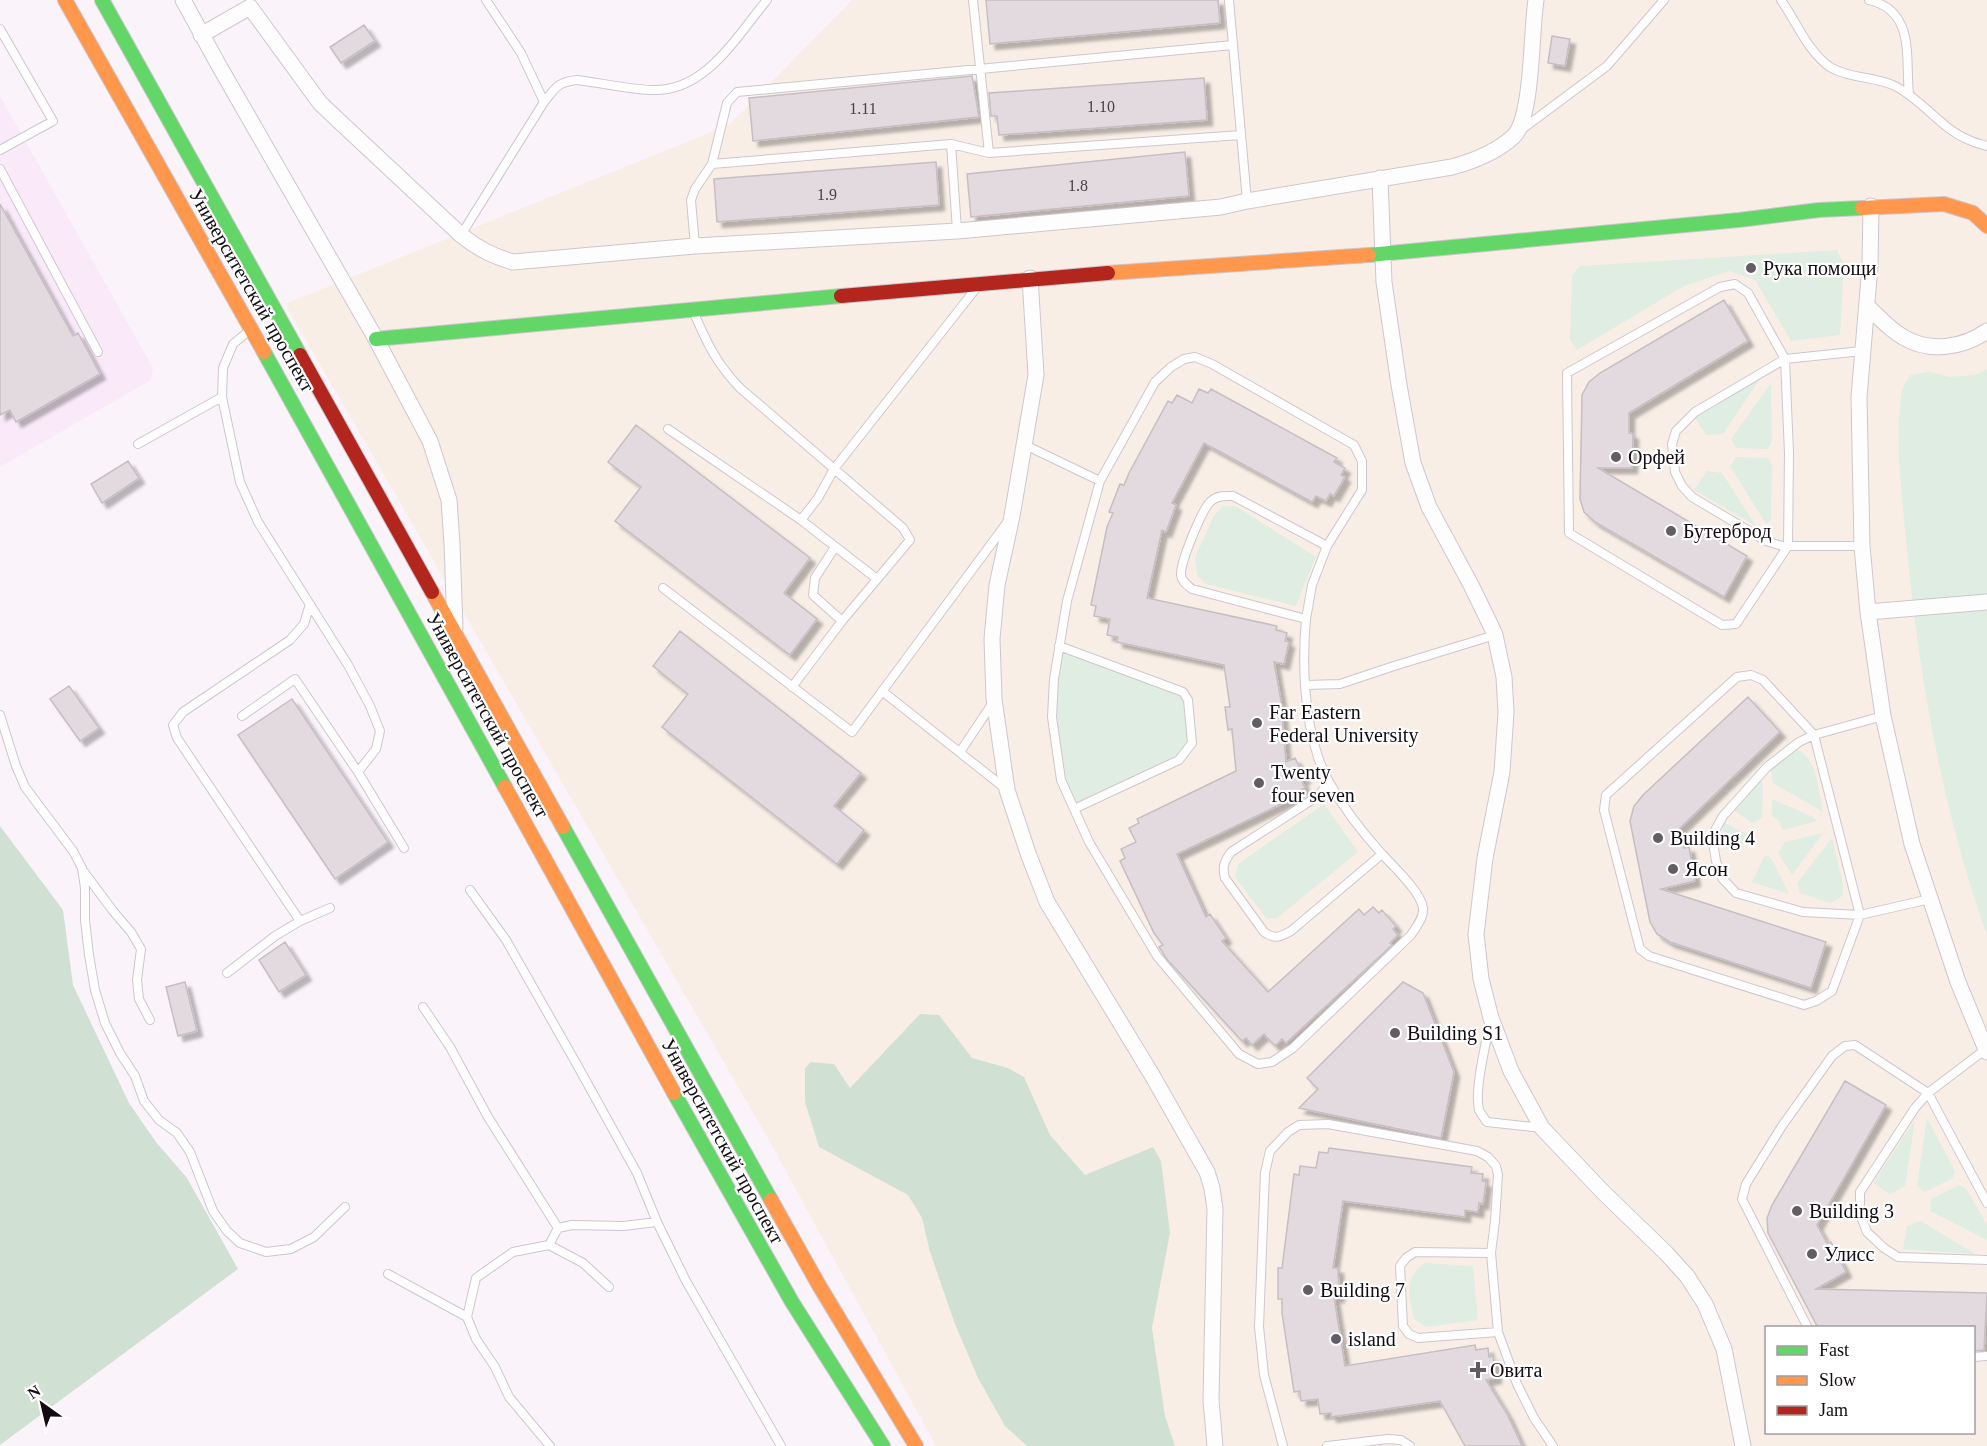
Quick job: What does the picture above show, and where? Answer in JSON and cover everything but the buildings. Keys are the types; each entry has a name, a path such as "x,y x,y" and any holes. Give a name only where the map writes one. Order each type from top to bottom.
{"main road":[{"name":"Университетский проспект","path":"65,0 251,329 442,641 820,1287 916,1446"},
{"name":"Университетский проспект","path":"102,0 774,1272 883,1446"},
{"path":"376,339 1030,278 1382,254 1870,206 1944,204 1973,213 1987,226"}],"street":[{"path":"183,0 376,339 430,441 449,500 453,544 442,641"},
{"path":"201,35 247,4 320,103 461,235 478,249 494,257 513,262 695,246 957,230 1221,207 1452,167 1473,161 1515,135 1527,105 1535,0"},
{"path":"1380,178 1384,282 1413,463 1429,507 1495,635 1504,677 1502,772 1485,858 1476,934 1481,979 1491,1018 1511,1071 1542,1128 1666,1253 1686,1276 1705,1304 1724,1349 1743,1446"},
{"path":"1870,206 1870,266 1858,397 1862,546 1868,612 1883,716 1903,810 1958,982 1986,1051"},
{"path":"1030,278 1036,375 1012,516 997,585 992,639 994,699 1007,790 1047,902 1208,1172 1215,1209 1211,1400 1215,1446"},
{"path":"1867,306 1888,327 1905,338 1934,347 1956,346 1976,339 1987,331"},
{"path":"1868,612 1987,602"}],"lane":[{"path":"486,0 521,53 544,102"},
{"path":"461,235 544,102 558,84 577,80 652,90 675,88 695,79 714,63 766,0"},
{"path":"973,0 989,153"},
{"path":"1229,0 1247,201"},
{"path":"1515,135 1607,66 1664,0"},
{"path":"1781,0 1811,47 1829,66 1850,76 1876,79 1894,86 1909,94 1944,124 1968,140 1987,146"},
{"path":"1869,0 1878,2 1896,16 1905,32 1909,94"},
{"path":"0,29 52,121 0,150"},
{"path":"695,246 691,200 695,189 712,164 727,103 737,92 1233,45"},
{"path":"712,164 951,144 989,153 1241,135"},
{"path":"951,144 957,230"},
{"path":"0,169 98,352"},
{"path":"801,520 818,498 834,469 980,283"},
{"path":"1735,284 1748,293 1785,358 1789,453 1788,546 1736,624 1722,625 1569,533 1567,373 1720,287 1735,284"},
{"path":"692,308 711,353 724,371 740,388 903,528 910,540 842,621 792,687"},
{"path":"251,329 233,344 223,368 222,397 240,482 258,522 348,665 380,731 376,749 358,772"},
{"path":"1862,351 1785,358 1695,412 1676,431 1671,444 1674,472 1692,497 1767,541 1788,546 1862,546"},
{"path":"1195,357 1212,363 1354,445 1362,461 1362,490 1327,546 1312,585 1306,619 1304,650 1311,728 1316,747 1329,782 1341,804 1358,828 1418,896 1424,909 1420,922 1411,935 1293,1048 1272,1062 1258,1064 1239,1054 1157,956 1089,842 1061,780 1052,717 1054,679 1067,601 1100,481 1155,382 1171,367 1184,359 1195,357"},
{"path":"138,444 222,397"},
{"path":"668,429 801,520 877,579"},
{"path":"1025,445 1100,481"},
{"path":"1306,619 1192,590 1181,576 1182,564 1204,512 1211,501 1222,495 1233,496 1327,546"},
{"path":"663,588 852,732 1012,516"},
{"path":"835,547 815,578 813,594 842,621"},
{"path":"300,921 177,738 174,725 183,712 290,640 304,624 310,604"},
{"path":"1306,686 1340,684 1495,635"},
{"path":"1059,646 1183,693 1188,700 1192,743 1179,760 1074,809"},
{"path":"1751,675 1763,680 1814,735 1860,915 1832,991 1804,1005 1649,956 1640,950 1604,810 1606,795 1737,677 1751,675"},
{"path":"242,716 295,679 358,772 404,848"},
{"path":"882,691 1007,790"},
{"path":"960,752 994,699"},
{"path":"0,715 25,787 141,948 137,980 139,999 150,1020"},
{"path":"1883,716 1814,735 1798,742 1767,766 1723,816 1712,836 1716,861 1722,878 1740,895 1803,912 1860,915 1930,899"},
{"path":"1329,782 1318,796 1241,844 1224,862 1225,879 1264,932 1271,937 1278,938 1291,931 1382,854"},
{"path":"82,868 89,955 105,1023 135,1076 144,1101 159,1120 177,1133 190,1152 213,1211 227,1231 240,1243 266,1252 291,1249 314,1237 345,1207"},
{"path":"470,890 506,940 576,1063 637,1173 657,1222 708,1322 781,1446"},
{"path":"227,973 275,936 300,921 330,908"},
{"path":"423,1007 450,1047 488,1117 558,1228"},
{"path":"1491,1018 1480,1074 1478,1105 1480,1113 1487,1122 1542,1128"},
{"path":"1807,1326 1742,1199 1746,1184 1782,1126 1832,1056 1845,1046 1855,1045 1928,1092 1987,1203"},
{"path":"1986,1051 1928,1092 1860,1192 1860,1215 1867,1232 1898,1257 1987,1260"},
{"path":"1283,1446 1264,1375 1259,1328 1264,1173 1270,1150 1279,1140 1299,1125 1328,1124 1477,1151 1488,1157 1496,1166 1498,1175 1491,1253 1498,1332 1517,1384 1533,1418 1552,1446"},
{"path":"558,1228 572,1225 623,1226 657,1222"},
{"path":"549,1245 558,1228"},
{"path":"466,1317 476,1278 513,1252 549,1245 583,1263 609,1287"},
{"path":"1491,1253 1415,1252 1407,1258 1400,1266 1403,1326 1409,1334 1418,1338 1498,1332"},
{"path":"388,1274 466,1317 476,1339 495,1367 509,1397 550,1446"},
{"path":"1327,1446 1388,1439 1401,1440 1410,1446"}],"shaded area":[{"name":"Far Eastern Federal University","path":"852,0 1987,0 1987,1446 936,1446 770,1142 285,304 729,125"},
{"path":"0,96 153,368 151,380 0,467"},
{"path":"1837,250 1844,265 1840,335 1791,341 1755,280 1729,271 1684,286 1577,350 1570,339 1572,275 1580,266"},
{"path":"1987,369 1987,935 1955,833 1932,729 1915,624 1901,486 1899,438 1902,391 1910,375 1930,372 1949,377 1975,375"},
{"path":"1760,379 1723,434 1706,435 1695,418"},
{"path":"1771,383 1772,442 1767,449 1736,448 1731,439"},
{"path":"1736,457 1768,458 1772,465 1771,521 1766,524 1730,466"},
{"path":"1707,471 1722,473 1756,526 1694,490"},
{"path":"1223,506 1237,507 1316,557 1296,606 1206,584 1197,575 1195,558 1213,517"},
{"path":"1059,646 1183,692 1192,743 1179,760 1074,809 1061,780 1052,717"},
{"path":"1796,749 1809,759 1813,767 1823,812 1773,783 1771,770"},
{"path":"1761,778 1763,785 1762,818 1752,823 1733,810"},
{"path":"1772,799 1813,817 1817,821 1783,830 1778,820 1772,816"},
{"path":"1324,804 1358,852 1277,918 1267,919 1235,877 1238,864"},
{"path":"1723,822 1747,834 1748,844 1725,849 1722,837"},
{"path":"1823,833 1792,875 1778,853 1785,842"},
{"path":"1832,838 1843,884 1843,894 1839,899 1830,903 1800,893 1797,883"},
{"path":"1767,855 1773,861 1789,894 1752,882"},
{"path":"1927,1118 1955,1171 1953,1178 1925,1192 1917,1186"},
{"path":"1915,1120 1905,1186 1890,1194 1873,1183"},
{"path":"1959,1185 1966,1188 1987,1225 1987,1240 1930,1211 1931,1199"},
{"path":"1921,1221 1975,1254 1903,1249 1907,1226"},
{"path":"1425,1263 1473,1266 1478,1320 1426,1327 1414,1319 1409,1288 1413,1274"}],"green space":[{"path":"0,826 63,910 73,985 129,1103 156,1142 187,1178 238,1269 0,1445"},
{"path":"920,1014 939,1015 972,1058 1008,1068 1024,1077 1050,1135 1085,1175 1153,1147 1161,1161 1170,1233 1152,1328 1165,1416 1175,1446 1027,1446 1005,1426 978,1378 955,1324 930,1252 922,1218 908,1195 819,1147 805,1102 805,1068 811,1062 834,1064 850,1088"}],"traffic: fast":[{"path":"102,0 300,355"},
{"path":"1369,255 1739,220 1819,210 1862,208"},
{"path":"376,339 841,296"},
{"path":"264,352 505,787"},
{"path":"563,827 771,1200"},
{"path":"674,1093 792,1302 883,1446"}],"traffic: slow":[{"path":"65,0 264,352"},
{"path":"1862,208 1944,204 1973,213 1987,226"},
{"path":"1108,273 1369,255"},
{"path":"432,592 563,827"},
{"path":"505,787 674,1093"},
{"path":"771,1200 820,1287 916,1446"}],"traffic: jam":[{"path":"841,296 1108,273"},
{"path":"300,355 432,592"}],"place":[{"name":"Рука помощи","path":"1751,268"},
{"name":"Орфей","path":"1616,457"},
{"name":"Бутерброд","path":"1671,531"},
{"name":"Far Eastern Federal University","path":"1257,723"},
{"name":"Twenty four seven","path":"1259,783"},
{"name":"Building 4","path":"1658,838"},
{"name":"Ясон","path":"1673,869"},
{"name":"Building S1","path":"1395,1033"},
{"name":"Building 3","path":"1797,1211"},
{"name":"Улисс","path":"1812,1254"},
{"name":"Building 7","path":"1308,1290"},
{"name":"island","path":"1336,1339"},
{"name":"Овита","path":"1478,1370"}]}
